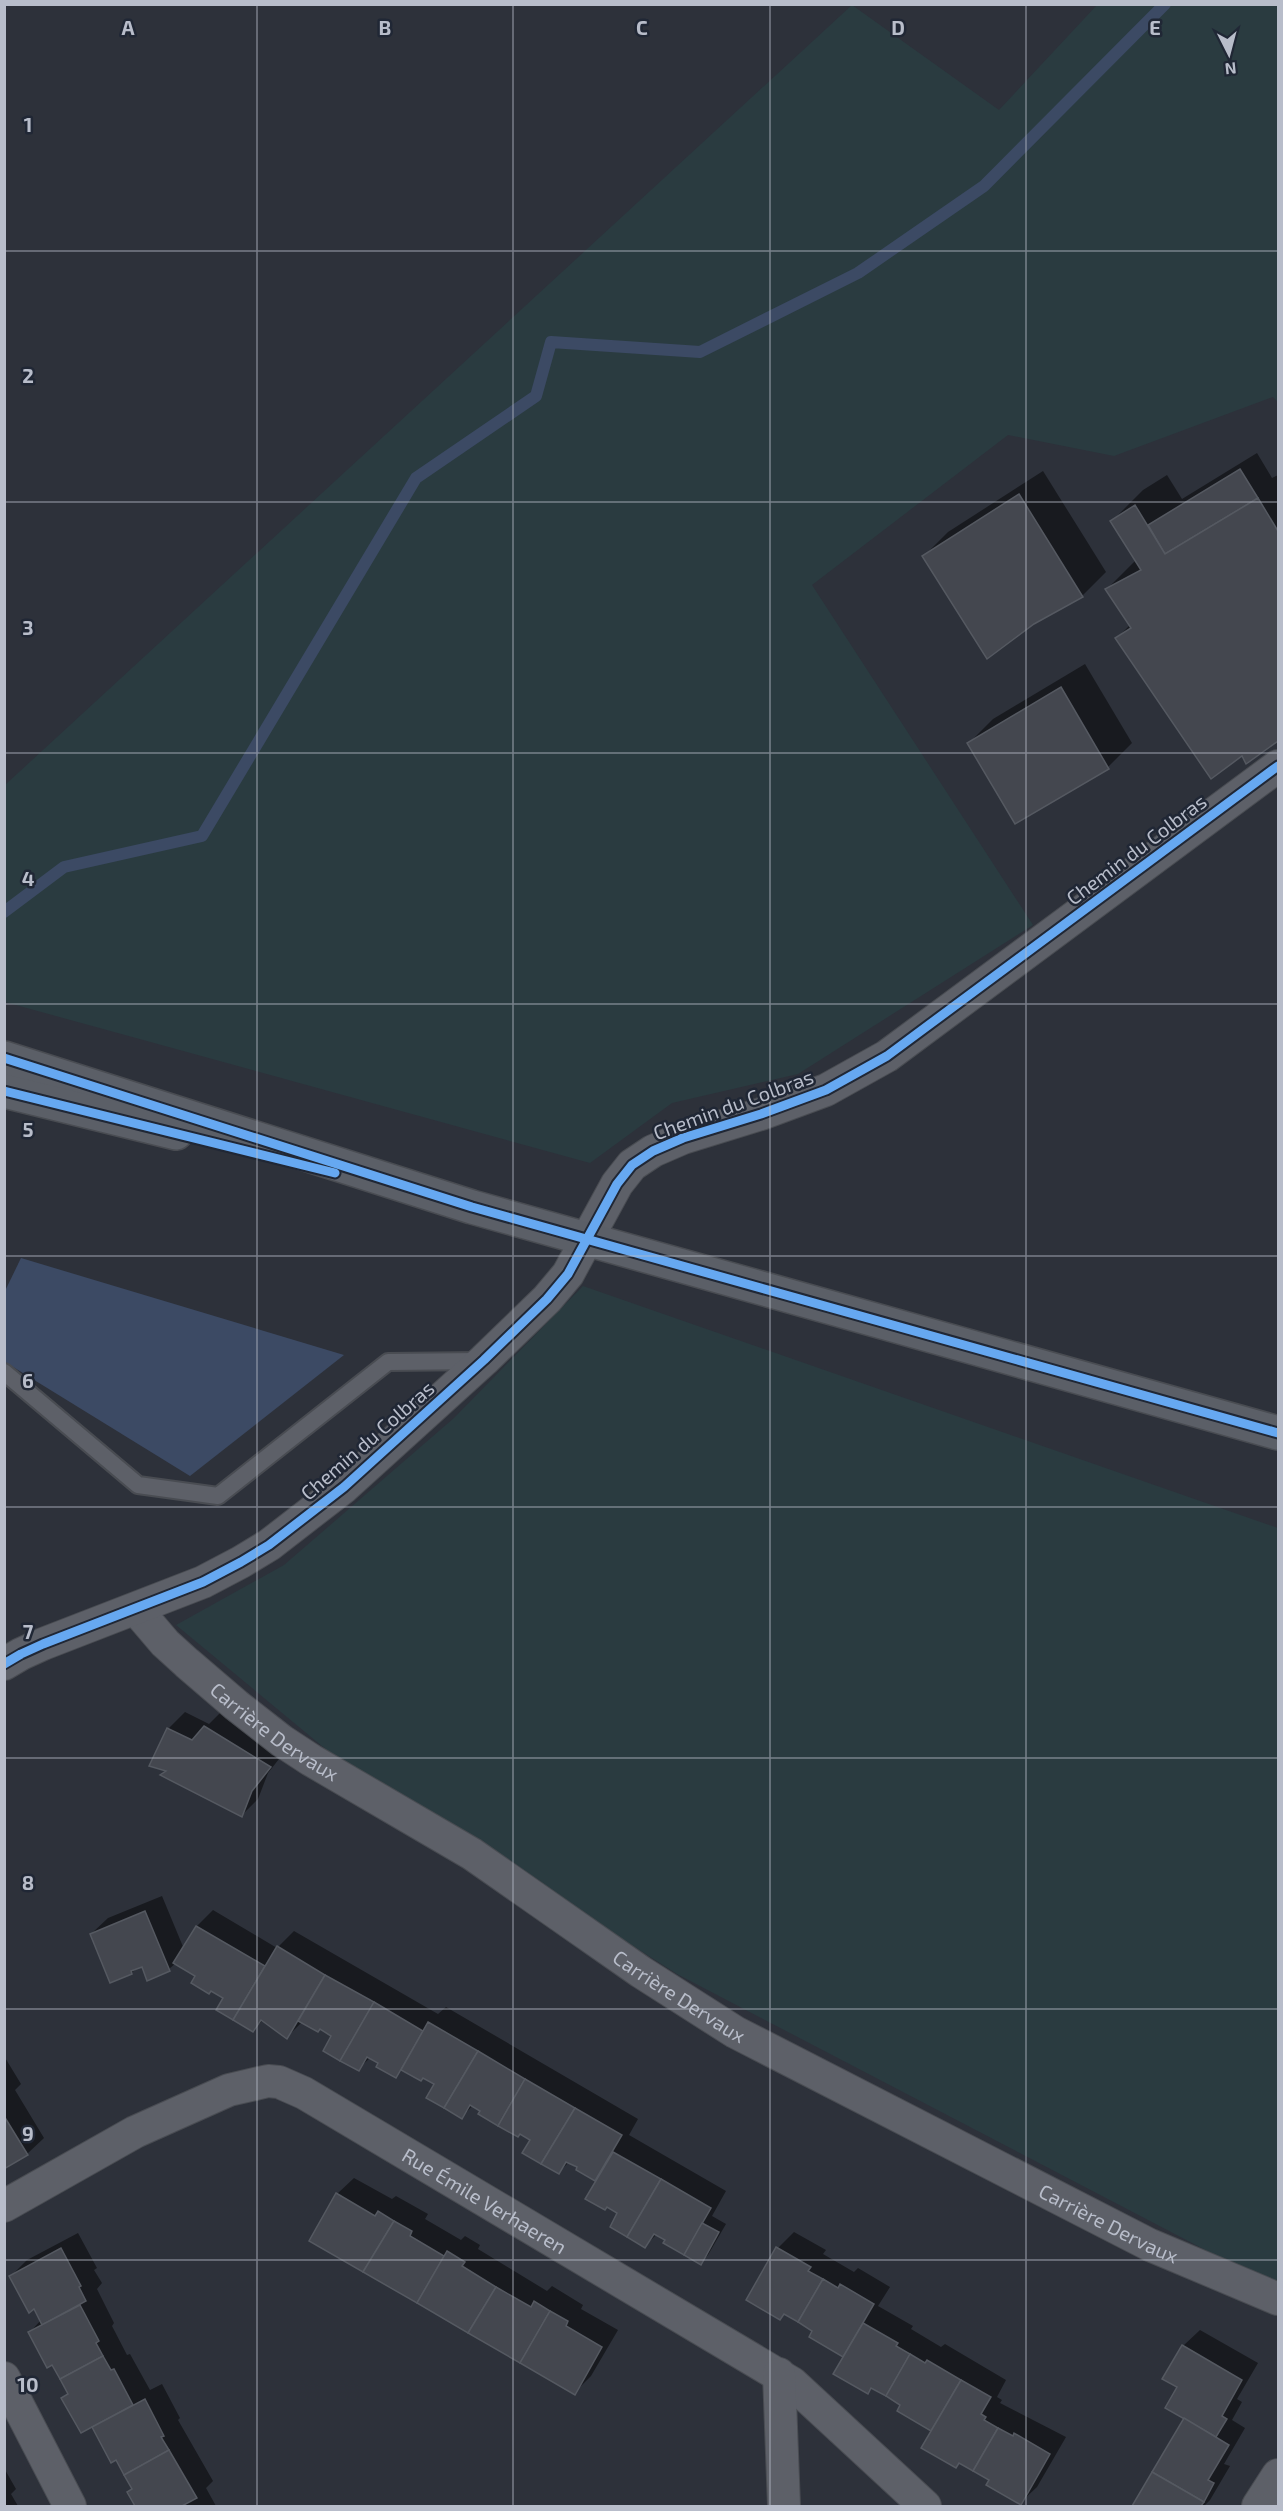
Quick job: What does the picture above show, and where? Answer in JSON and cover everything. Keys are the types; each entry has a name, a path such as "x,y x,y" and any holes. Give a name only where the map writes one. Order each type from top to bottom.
{"main road":[{"path":"4,1058 472,1207 1278,1433"},
{"path":"4,1091 472,1207"}],"street":[{"name":"Chemin du Colbras","path":"4,1664 21,1653 203,1582 269,1545 344,1487 484,1360 547,1299 568,1274 617,1184 639,1161 653,1151 683,1138 761,1114 826,1090 887,1056 1278,766"},
{"name":"Carrière Dervaux","path":"136,1609 165,1643 187,1663 236,1706 282,1741 472,1854 641,1972 735,2032 1150,2245 1278,2299"},
{"name":"Rue Émile Verhaeren","path":"4,2206 151,2124 242,2086 279,2082 314,2099 779,2374 819,2406 900,2485 925,2506"},
{"path":"779,2374 784,2506"},
{"path":"4,2378 70,2506"},
{"path":"1258,2506 1278,2475"}],"lane":[{"path":"4,1372 138,1485 218,1496 388,1362 484,1360"}],"shaded area":[{"path":"852,5 999,110 1097,5 1278,5 1278,402 1273,397 1114,456 1008,435 812,585 1033,925 798,1074 672,1103 590,1163 5,1002 5,785"},
{"path":"583,1286 1278,1528 1278,2283 1217,2256 677,1974 328,1751 176,1625 284,1565 454,1418"}],"water":[{"path":"21,1258 344,1355 190,1476 5,1362 5,1291"}],"building":[{"path":"1240,469 1258,498 1165,554 1148,525"},
{"path":"1019,494 1083,597 1034,624 987,659 922,556"},
{"path":"1258,498 1278,531 1278,741 1246,764 1242,756 1211,779 1115,638 1131,628 1105,589 1141,570 1110,521 1135,505 1165,554"},
{"path":"1061,687 1109,769 1015,824 967,743"},
{"path":"204,1726 271,1767 252,1791 242,1817 160,1775 166,1771 149,1766 167,1728 192,1740"},
{"path":"145,1911 170,1971 147,1981 142,1967 110,1983 90,1934"},
{"path":"196,1926 265,1966 233,2020 216,2010 223,1998 211,1991 209,1994 191,1983 195,1976 173,1963"},
{"path":"277,1946 325,1975 287,2039 261,2020 253,2032 233,2020"},
{"path":"325,1975 374,2002 340,2061 323,2051 331,2036 320,2029 318,2032 298,2021"},
{"path":"374,2002 423,2031 396,2078 376,2067 378,2063 367,2057 359,2071 340,2061"},
{"path":"428,2022 478,2051 444,2108 426,2098 434,2084 423,2078 421,2081 401,2070"},
{"path":"478,2051 525,2079 498,2126 478,2114 480,2111 470,2105 462,2119 444,2108"},
{"path":"525,2079 575,2108 541,2164 522,2153 530,2140 520,2134 518,2137 498,2126"},
{"path":"575,2108 622,2135 595,2181 576,2170 577,2167 566,2162 559,2174 541,2164"},
{"path":"4,2116 28,2155 4,2169"},
{"path":"613,2152 661,2179 627,2237 610,2227 617,2213 607,2207 605,2210 585,2199"},
{"path":"661,2179 711,2208 684,2255 663,2243 665,2240 654,2234 645,2248 627,2237"},
{"path":"336,2193 375,2216 378,2211 394,2221 363,2272 309,2241"},
{"path":"394,2221 412,2231 410,2236 444,2256 417,2303 363,2272"},
{"path":"702,2223 719,2232 701,2265 684,2255"},
{"path":"776,2247 811,2267 808,2271 823,2279 798,2322 784,2314 780,2320 746,2300"},
{"path":"61,2248 81,2286 79,2287 86,2301 42,2325 34,2309 29,2313 9,2276"},
{"path":"447,2251 465,2262 462,2266 496,2287 468,2333 417,2303"},
{"path":"823,2279 838,2288 840,2284 874,2304 843,2357 809,2337 812,2331 798,2322"},
{"path":"496,2287 531,2307 534,2301 550,2311 520,2363 468,2333"},
{"path":"80,2305 99,2341 96,2343 103,2356 60,2379 52,2365 47,2368 28,2332"},
{"path":"550,2311 568,2321 566,2326 602,2347 575,2395 520,2363"},
{"path":"863,2323 898,2343 896,2346 910,2354 886,2396 871,2388 868,2394 833,2374"},
{"path":"1182,2345 1242,2380 1222,2416 1227,2419 1216,2437 1165,2408 1177,2387 1162,2379"},
{"path":"910,2354 925,2363 927,2360 961,2380 931,2431 897,2411 900,2405 886,2396"},
{"path":"103,2356 111,2370 114,2369 133,2405 81,2433 61,2398 68,2394 60,2379"},
{"path":"961,2380 991,2397 981,2414 986,2417 984,2420 998,2428 973,2471 959,2463 956,2468 921,2448"},
{"path":"145,2399 169,2450 124,2475 116,2460 111,2463 92,2427"},
{"path":"1184,2418 1229,2445 1208,2480 1214,2483 1204,2502 1152,2472"},
{"path":"998,2428 1013,2436 1014,2433 1050,2454 1021,2505 986,2485 989,2480 973,2471"},
{"path":"169,2450 197,2498 182,2506 135,2506 127,2492 132,2489 124,2475"},
{"path":"1152,2472 1204,2502 1201,2506 1132,2506"}],"waterway":[{"path":"4,912 64,867 202,836 416,478 536,396 551,342 700,352 858,273 984,186 1165,4"}],"cycle path":[{"path":"4,1664 43,1644 203,1582 269,1545 344,1487 484,1360 547,1299 568,1274 617,1184 632,1165 653,1151 683,1138 761,1114 826,1090 887,1056 1278,766"},
{"path":"4,1058 472,1207 1278,1433"},
{"path":"4,1091 335,1173"}]}
